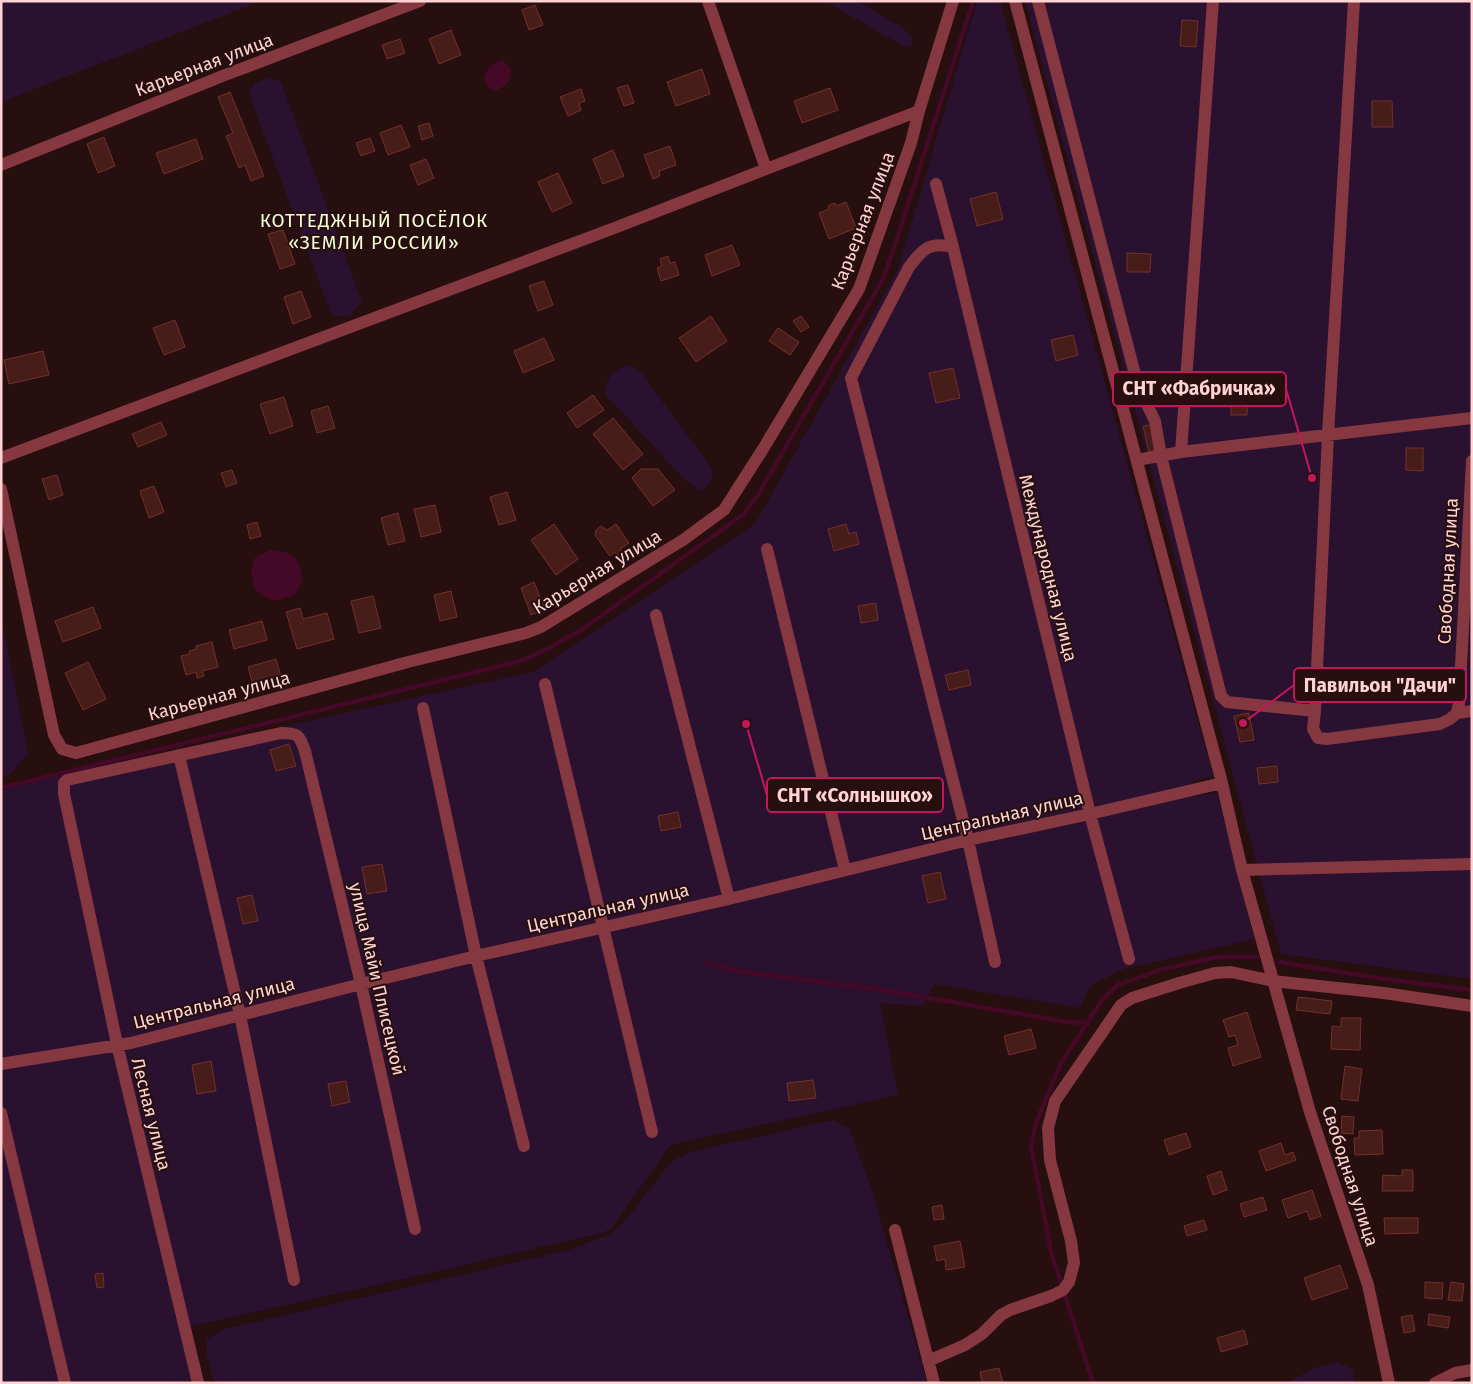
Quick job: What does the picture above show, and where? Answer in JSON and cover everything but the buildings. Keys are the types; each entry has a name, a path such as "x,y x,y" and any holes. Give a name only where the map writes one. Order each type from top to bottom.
{"street":[{"name":"Карьерная улица","path":"1,165 225,75 420,1"},
{"path":"708,1 766,169"},
{"path":"919,111 953,1"},
{"name":"Свободная улица","path":"1015,1 1222,783 1242,870 1310,1112 1368,1285 1389,1383"},
{"path":"1038,1 1138,386 1155,421 1161,456 1221,696 1226,702 1315,711"},
{"path":"1182,452 1213,1"},
{"path":"1354,1 1328,435 1315,711 1312,729 1318,738 1327,739 1440,724 1450,720 1457,713 1472,710"},
{"name":"Карьерная улица","path":"1,458 617,228 919,111"},
{"name":"Карьерная улица","path":"1,489 54,735 62,749 76,753 408,662 526,633 541,627 683,540 724,510 768,441 859,289 910,143 919,111"},
{"name":"Международная улица","path":"936,184 953,247 1090,814 1129,959"},
{"path":"953,247 943,244 930,246 920,252 909,267 851,378 968,840 995,962"},
{"path":"1137,460 1182,452 1472,418"},
{"name":"Свободная улица","path":"1457,713 1472,461"},
{"path":"767,549 845,870"},
{"path":"656,615 728,899"},
{"path":"546,684 652,1132"},
{"path":"423,708 476,956 524,1146"},
{"name":"улица Майи Плисецкой","path":"179,755 281,733 294,733 299,737 305,751 361,984 415,1229"},
{"path":"179,755 240,1015 294,1280"},
{"name":"Лесная улица","path":"179,755 68,780 64,783 64,794 117,1044 198,1383"},
{"name":"Центральная улица","path":"1,1064 131,1043 476,956 728,899 968,840 1222,783"},
{"path":"1242,870 1472,864"},
{"path":"928,1361 966,1345 982,1334 1001,1315 1051,1296 1063,1290 1069,1282 1074,1262 1071,1241 1050,1160 1048,1128 1055,1101 1121,1005 1132,998 1215,973 1231,972 1273,980 1384,992 1472,1006"},
{"path":"1,1113 64,1383"},
{"path":"895,1230 934,1383"},
{"path":"1435,1383 1472,1364"},
{"path":"1455,1373 1472,1370"}],"shaded area":[{"path":"1,1 261,1 1,102"},
{"path":"825,1 857,1 903,28 913,38 911,46 903,46"},
{"path":"977,1 1000,1 1213,776 1192,781 1196,796 1217,792 1254,939 1123,969 1090,986 1080,1008 934,984 923,1006 880,1003 898,1095 674,1144 668,1148 613,1226 605,1232 191,1326 205,1383 1,1383 1,791 41,779 533,672 755,524 898,269"},
{"path":"1025,1 1472,1 1472,979 1281,954"},
{"path":"503,60 511,69 510,78 505,86 494,91 488,87 484,78 491,66"},
{"path":"268,77 281,82 362,302 349,316 332,316 249,94 254,84"},
{"path":"631,365 641,372 713,470 710,484 701,491 687,482 605,394 607,383 612,374 620,368"},
{"path":"271,550 285,552 294,557 303,580 295,595 275,601 264,597 254,588 251,571 255,557"},
{"path":"1,617 28,753 10,774 1,779"},
{"path":"833,1120 849,1128 872,1190 927,1383 214,1383 207,1356 207,1339 225,1329 565,1251 609,1235 625,1221 671,1162 690,1152"},
{"path":"1338,1362 1352,1369 1353,1383 1286,1383 1317,1367"}],"waterway":[{"path":"1,788 521,661 551,647 584,628 744,514 758,495 883,279 973,1"},
{"path":"1093,1383 1051,1252 1031,1146 1036,1123 1060,1065 1102,1000 1118,985 1163,969 1218,957 1257,957"},
{"path":"1279,962 1385,979 1472,990"},
{"path":"707,963 742,972 883,990 1067,1022 1087,1023"}],"place":[{"name":"СНТ «Фабричка»","path":"1312,478"},
{"name":"Павильон \"Дачи\"","path":"1243,723"},
{"name":"СНТ «Солнышко»","path":"746,724"}],"district":[{"name":"КОТТЕДЖНЫЙ ПОСЁЛОК «ЗЕМЛИ РОССИИ»","path":"374,231"}]}
